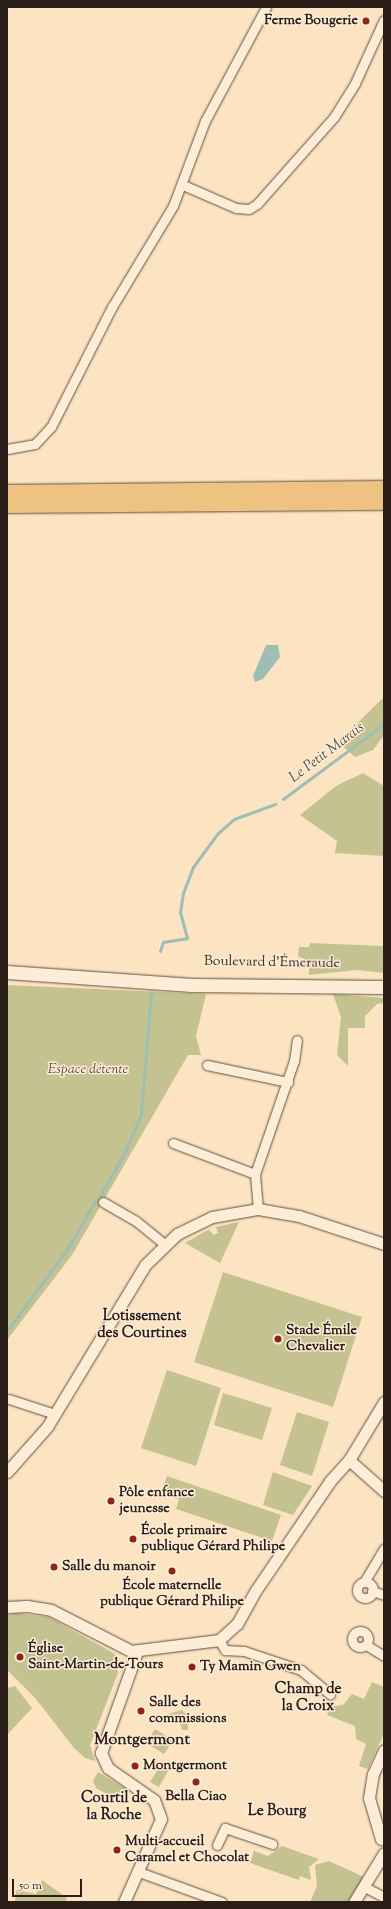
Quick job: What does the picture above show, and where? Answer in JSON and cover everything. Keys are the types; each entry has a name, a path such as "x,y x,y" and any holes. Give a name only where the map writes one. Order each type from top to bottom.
{"highway":[{"path":"7,492 384,488"},
{"path":"7,505 384,502"}],"main road":[{"path":"7,972 160,980 192,985 285,988 384,987"},
{"name":"Boulevard d'Émeraude","path":"160,980 190,976 384,980"}],"street":[{"path":"7,449 35,444 47,434 112,307 163,225 183,185 205,121 266,7"},
{"path":"183,185 236,208 249,209 257,204 334,117 355,83 384,20"},
{"path":"258,1209 255,1174 288,1082 297,1040"},
{"path":"207,1065 288,1082"},
{"path":"173,1143 255,1174"},
{"path":"103,1202 136,1221 164,1244"},
{"path":"7,1472 55,1414 139,1275 164,1244 212,1217 258,1209 299,1216 384,1244"},
{"path":"10,1399 55,1414"},
{"path":"7,1607 27,1606 51,1610 120,1647 137,1652 219,1640 232,1632 256,1590 330,1481 349,1460 384,1402"},
{"path":"349,1460 384,1491"},
{"path":"372,1591 367,1597 360,1595 358,1586 364,1582 384,1549"},
{"path":"364,1582 370,1584 372,1591"},
{"path":"372,1591 384,1596"},
{"path":"219,1640 225,1650 244,1651 297,1668 330,1694"},
{"path":"366,1645 384,1656"},
{"path":"124,1902 158,1831 161,1814 148,1794 108,1768 101,1753 137,1652"},
{"path":"383,1839 375,1818 369,1786 384,1750"},
{"path":"375,1818 384,1826"},
{"path":"217,1845 225,1828 272,1844"},
{"path":"354,1902 384,1853"},
{"path":"139,1872 222,1902"},
{"path":"363,1886 384,1897"}],"green space":[{"path":"384,697 384,735 373,750 355,757 338,742"},
{"path":"363,773 384,786 384,856 335,853 337,841 300,815 336,786"},
{"path":"310,943 384,946 384,973 357,970 309,975 309,962 298,956 299,947 309,947"},
{"name":"Espace détente","path":"7,985 206,994 196,1036 201,1055 188,1055 72,1255 7,1340"},
{"path":"333,994 384,998 384,1003 377,1004 365,1016 365,1028 348,1028 348,1066 337,1055 341,1017"},
{"path":"239,1222 220,1263 185,1243 209,1230 214,1235 218,1233 216,1227"},
{"name":"Stade Émile Chevalier","path":"223,1272 362,1317 333,1407 194,1362"},
{"path":"167,1370 221,1388 196,1466 141,1448"},
{"path":"223,1393 272,1408 262,1440 214,1425"},
{"path":"297,1412 329,1422 312,1476 280,1465"},
{"path":"273,1472 312,1486 293,1515 263,1505"},
{"path":"167,1476 281,1515 272,1541 176,1509 179,1499 161,1493"},
{"path":"16,1613 49,1617 115,1654 118,1673 90,1745 95,1761 85,1758 74,1748 36,1699 7,1670 7,1615"},
{"path":"372,1682 384,1687 384,1733 368,1769 359,1766 366,1744 356,1739 355,1726 327,1715 330,1707 343,1705 352,1694 364,1699"},
{"path":"15,1686 32,1708 7,1735 7,1688"},
{"path":"182,1710 188,1716 188,1730 182,1730 180,1722 168,1714"},
{"path":"155,1729 173,1740 164,1754 146,1743"},
{"path":"163,1761 171,1766 159,1787 150,1782"},
{"path":"98,1772 126,1789 121,1797 117,1794 114,1798 96,1788 93,1781"},
{"path":"282,1846 319,1859 309,1867 311,1880 300,1876 299,1880 250,1863 254,1851 268,1856"},
{"path":"329,1861 364,1877 349,1902 310,1902 317,1886 315,1865"},
{"path":"42,1880 67,1898 65,1902 15,1902 16,1890 36,1894"}],"water":[{"path":"266,645 278,645 280,657 263,679 255,682 253,676"}],"waterway":[{"name":"Le Petit Marais","path":"283,799 384,724"},
{"name":"Le Petit Marais","path":"160,951 163,942 187,938 180,912 183,893 193,867 218,833 234,819 275,804"},
{"name":"Le Petit Marais","path":"100,1196 125,1152 141,1114 151,992"},
{"name":"Le Petit Marais","path":"9,1328 68,1248 95,1201"}],"place":[{"name":"Ferme Bougerie","path":"366,21"},
{"name":"Stade Émile Chevalier","path":"278,1339"},
{"name":"Pôle enfance jeunesse","path":"111,1501"},
{"name":"École primaire publique Gérard Philipe","path":"133,1539"},
{"name":"Salle du manoir","path":"54,1567"},
{"name":"École maternelle publique Gérard Philipe","path":"172,1571"},
{"name":"Église Saint-Martin-de-Tours","path":"20,1657"},
{"name":"Ty Mamin Gwen","path":"192,1667"},
{"name":"Salle des commissions","path":"141,1711"},
{"name":"Montgermont","path":"135,1766"},
{"name":"Bella Ciao","path":"196,1782"},
{"name":"Multi-accueil Caramel et Chocolat","path":"117,1850"}],"district":[{"name":"Lotissement des Courtines","path":"142,1324"},
{"name":"Champ de la Croix","path":"308,1698"},
{"name":"Montgermont","path":"142,1741"},
{"name":"Courtil de la Roche","path":"114,1806"},
{"name":"Le Bourg","path":"277,1812"}]}
